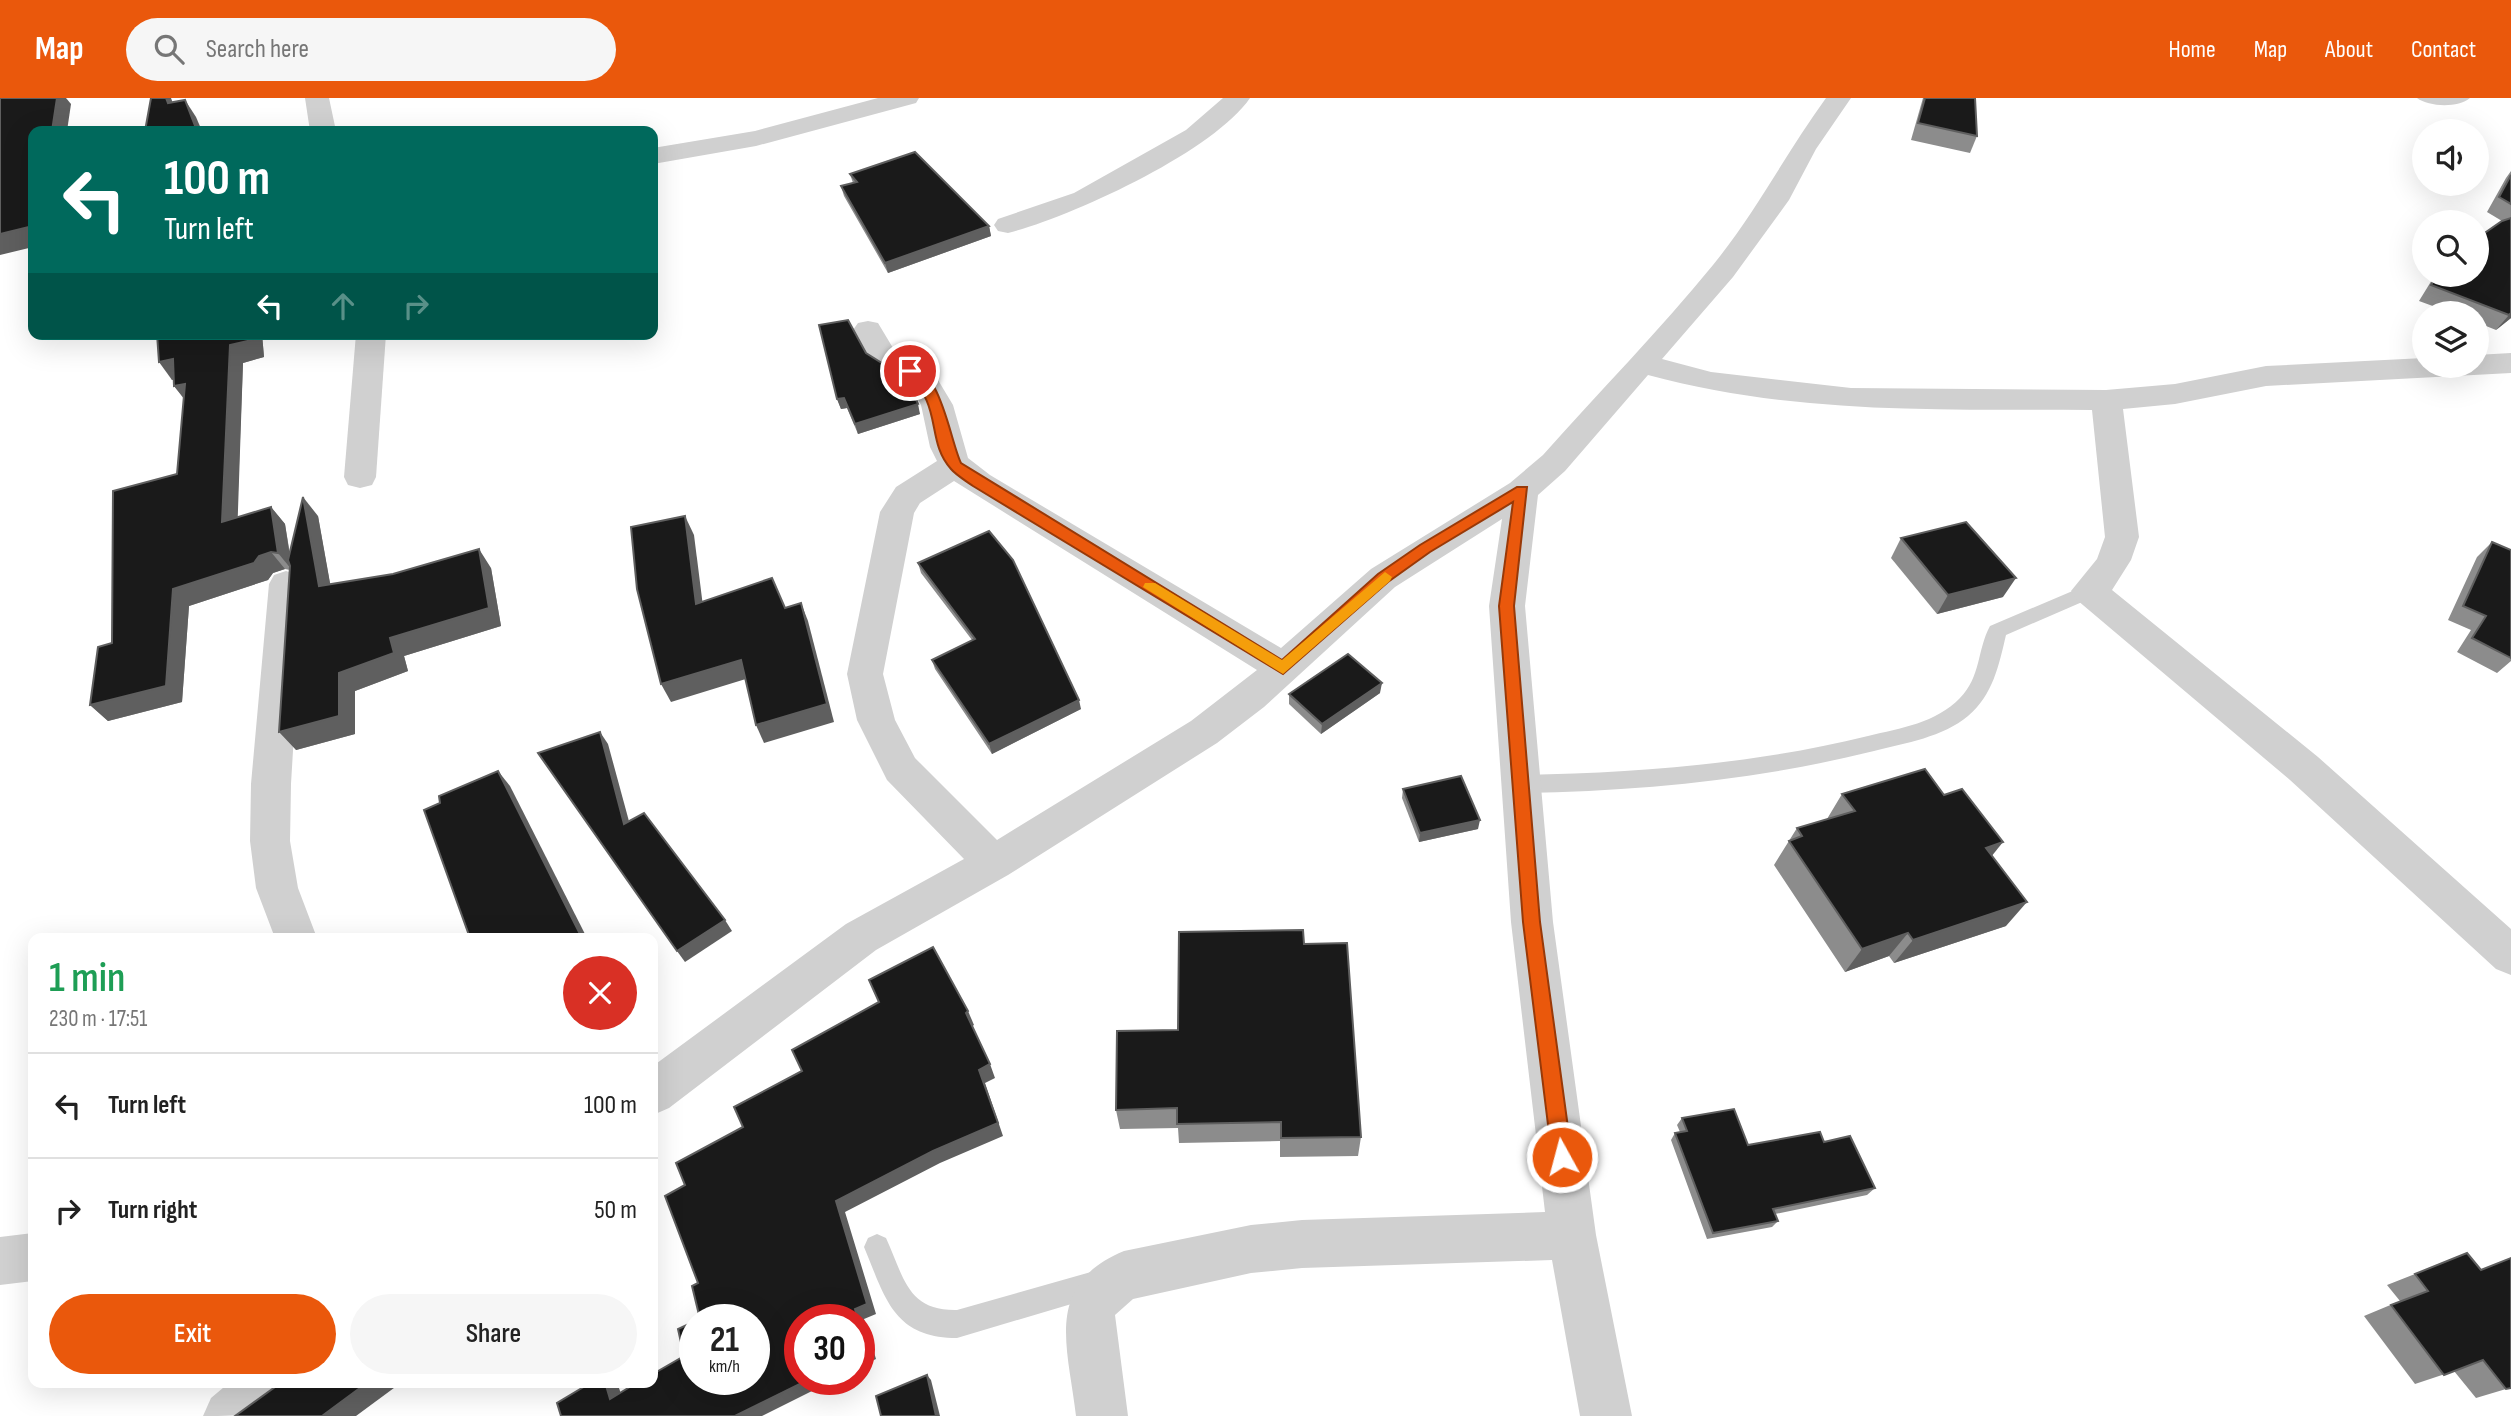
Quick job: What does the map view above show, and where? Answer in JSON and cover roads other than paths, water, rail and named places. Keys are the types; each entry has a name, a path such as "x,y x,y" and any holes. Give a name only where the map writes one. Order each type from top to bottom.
{"street":[{"path":"317,98 322,126"},
{"path":"658,155 755,138 907,98"},
{"path":"1008,225 1084,199 1195,135 1238,98"},
{"path":"658,1089 861,937 994,863 1204,732 1283,668 1383,578 1425,549 1522,491 1554,463 1730,261 1774,200 1803,148 1839,98"},
{"path":"868,330 881,354 924,382 937,405 946,447 955,466 1283,668"},
{"path":"359,477 370,340"},
{"path":"1643,364 1711,382 1851,398 2106,400 2175,394 2266,376 2511,363"},
{"path":"2106,400 2122,537 2117,558 2106,576 2089,591 2293,757 2430,878 2511,956"},
{"path":"955,466 908,495 897,512 865,674 876,720 901,769 994,863"},
{"path":"1522,491 1507,606 1532,922 1572,1235 1606,1416"},
{"path":"286,584 271,784 270,841 277,888 294,933"},
{"path":"1102,1416 1090,1314 1095,1299 1108,1285 1124,1276 1251,1249 1572,1235"},
{"path":"0,1261 28,1258"},
{"path":"229,1416 265,1388"}],"lane":[{"path":"2424,98 2454,101 2463,98"},
{"path":"1521,784 1623,783 1706,775 1847,750 1922,730 1959,711 1985,683 1997,631 2069,602 2089,591"},
{"path":"877,1247 904,1305 917,1318 935,1326 957,1324 1124,1276"}]}
